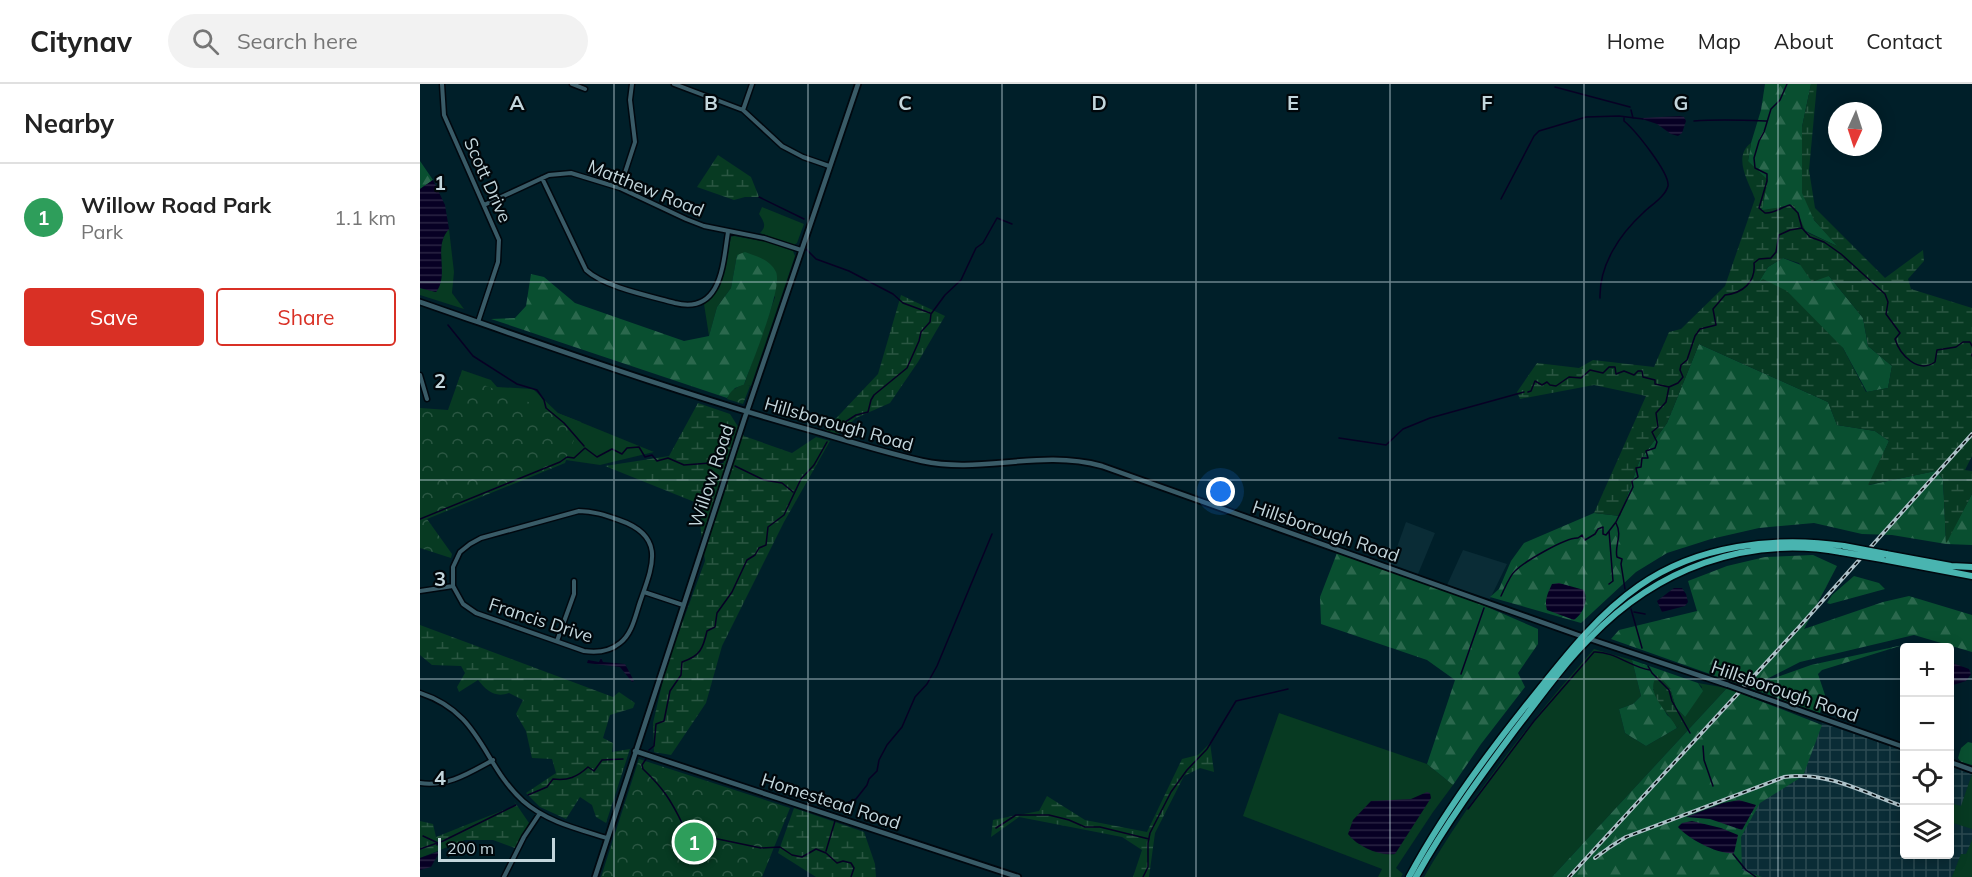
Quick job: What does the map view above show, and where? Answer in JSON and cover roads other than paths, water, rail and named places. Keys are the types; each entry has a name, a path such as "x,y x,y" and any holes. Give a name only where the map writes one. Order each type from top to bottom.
{"highway":[{"path":"1409,877 1482,763 1586,637 1648,589 1671,576 1706,561 1741,552 1807,547 1842,549 1972,576"},
{"path":"1884,557 1972,567"},
{"path":"1416,877 1479,779 1586,637"}],"street":[{"name":"Scott Drive","path":"442,84 444,115 498,235 499,255 478,322"},
{"path":"572,84 585,88"},
{"path":"620,188 635,142 630,100 632,84"},
{"path":"674,84 743,110 782,146 803,157 830,166"},
{"path":"743,110 752,84"},
{"name":"Willow Road","path":"595,877 746,412 858,84"},
{"name":"Matthew Road","path":"484,205 542,178 556,173 571,173 620,188 686,219 728,232 764,238 801,250"},
{"path":"542,178 581,264 591,275 606,282 675,303 686,305 698,303 709,297 716,288 721,277 728,232"},
{"name":"Hillsborough Road","path":"420,302 746,412 932,463 966,465 1056,459 1102,466 1900,745"},
{"path":"420,375 427,399"},
{"name":"Francis Drive","path":"570,512 601,513 633,524 646,536 652,547 653,559 629,632 614,648 602,651 591,652 476,613 463,604 453,586 452,572 457,558 465,547 475,540 570,512"},
{"path":"557,641 574,594 574,581"},
{"path":"420,591 453,586"},
{"path":"644,592 683,605"},
{"path":"420,693 433,698 466,720 516,793 540,813 561,824 607,838"},
{"name":"Homestead Road","path":"635,750 1018,877"},
{"path":"420,783 447,783 493,760"},
{"path":"1954,763 1972,770"},
{"path":"504,877 524,837 540,813"}],"waterway":[{"path":"1787,84 1780,100 1771,109 1754,158 1755,168 1767,174 1759,208 1768,213 1790,205 1798,213 1802,228 1810,237 1824,242 1841,254 1885,294 1888,302 1886,314 1900,333 1895,339 1897,345 1910,361 1922,366 1929,365 1935,362 1937,350 1956,347 1963,342 1970,342 1972,346"},
{"path":"1555,87 1630,107"},
{"path":"1631,110 1633,118"},
{"path":"1501,199 1534,136 1539,131 1586,117 1619,116 1643,119"},
{"path":"1600,298 1603,274 1612,251 1626,230 1661,197 1668,186 1658,162 1624,121 1624,118"},
{"path":"1694,121 1767,121"},
{"path":"759,197 804,219"},
{"path":"833,430 856,415 868,412 874,395 907,368 921,332 930,322 931,314 945,295 961,280 976,248 983,243 997,218 1012,224"},
{"path":"1501,596 1513,573 1536,556 1582,535 1585,540 1603,527 1603,534 1606,535 1616,522 1633,487 1632,481 1638,477 1636,468 1641,467 1642,458 1648,458 1646,451 1655,448 1657,442 1652,432 1658,427 1656,413 1666,402 1669,387 1678,383 1683,377 1680,370 1681,365 1687,360 1695,336 1700,329 1716,325 1713,309 1725,295 1737,292 1747,285 1753,276 1754,263 1759,259 1771,258 1776,252 1779,235 1802,228"},
{"path":"805,248 816,259 849,271 893,294 903,303 930,313"},
{"path":"448,325 473,356 517,384 537,390 546,408 564,423 584,446"},
{"path":"1528,392 1531,391 1535,381 1542,385 1547,382 1556,386 1569,377 1581,378 1590,370 1603,373 1609,367 1615,367 1616,374 1624,371 1634,375 1642,371 1643,377 1655,380 1655,384 1669,387"},
{"path":"1339,438 1386,445 1403,429 1430,418 1524,392"},
{"path":"649,750 654,746 656,724 664,721 670,691 681,675 682,662 700,651 707,631 715,627 717,613 732,592 747,560 755,555 759,548 766,545 768,527 784,515 801,479 814,465 827,442"},
{"path":"420,519 560,462 567,457 574,458 585,448 597,457 612,449 622,454 627,448 639,447 645,457 652,455 657,461 668,458 684,465 723,462"},
{"path":"735,466 764,480 782,483 793,492"},
{"path":"1616,523 1619,532 1616,553 1617,557 1622,559 1625,589"},
{"path":"1609,531 1613,581 1609,584"},
{"path":"843,812 877,771 879,760 887,745 902,727 915,697 927,684 937,666 992,534"},
{"path":"1461,674 1484,608"},
{"path":"1631,609 1642,648"},
{"path":"1634,612 1645,614"},
{"path":"1468,809 1534,721 1594,652 1609,654 1650,670"},
{"path":"1648,666 1669,690 1672,701 1690,733"},
{"path":"1143,877 1148,867 1150,833 1171,792 1187,770 1207,749 1236,701 1288,689"},
{"path":"1703,746 1704,760 1713,786"},
{"path":"528,795 547,787 553,779 572,778 588,767 594,771 602,760 623,759"},
{"path":"646,759 642,765 643,769 666,795 683,825 692,822 704,834 713,838 761,848 780,847 792,855 802,857 816,849 826,853 837,863 843,861 851,863 854,868 851,877"},
{"path":"420,849 443,841 516,805"},
{"path":"996,828 1016,815 1049,815 1085,827 1100,827 1149,839"},
{"path":"826,851 835,821"},
{"path":"423,836 438,843 437,845"},
{"path":"1733,854 1746,870 1756,877"}],"railway":[{"path":"1569,877 1800,626 1972,434"},
{"path":"1595,858 1626,837 1784,777 1814,777 1828,780 1857,788 1899,805"}],"place":[{"name":"Willow Road Park","path":"694,842"}]}
